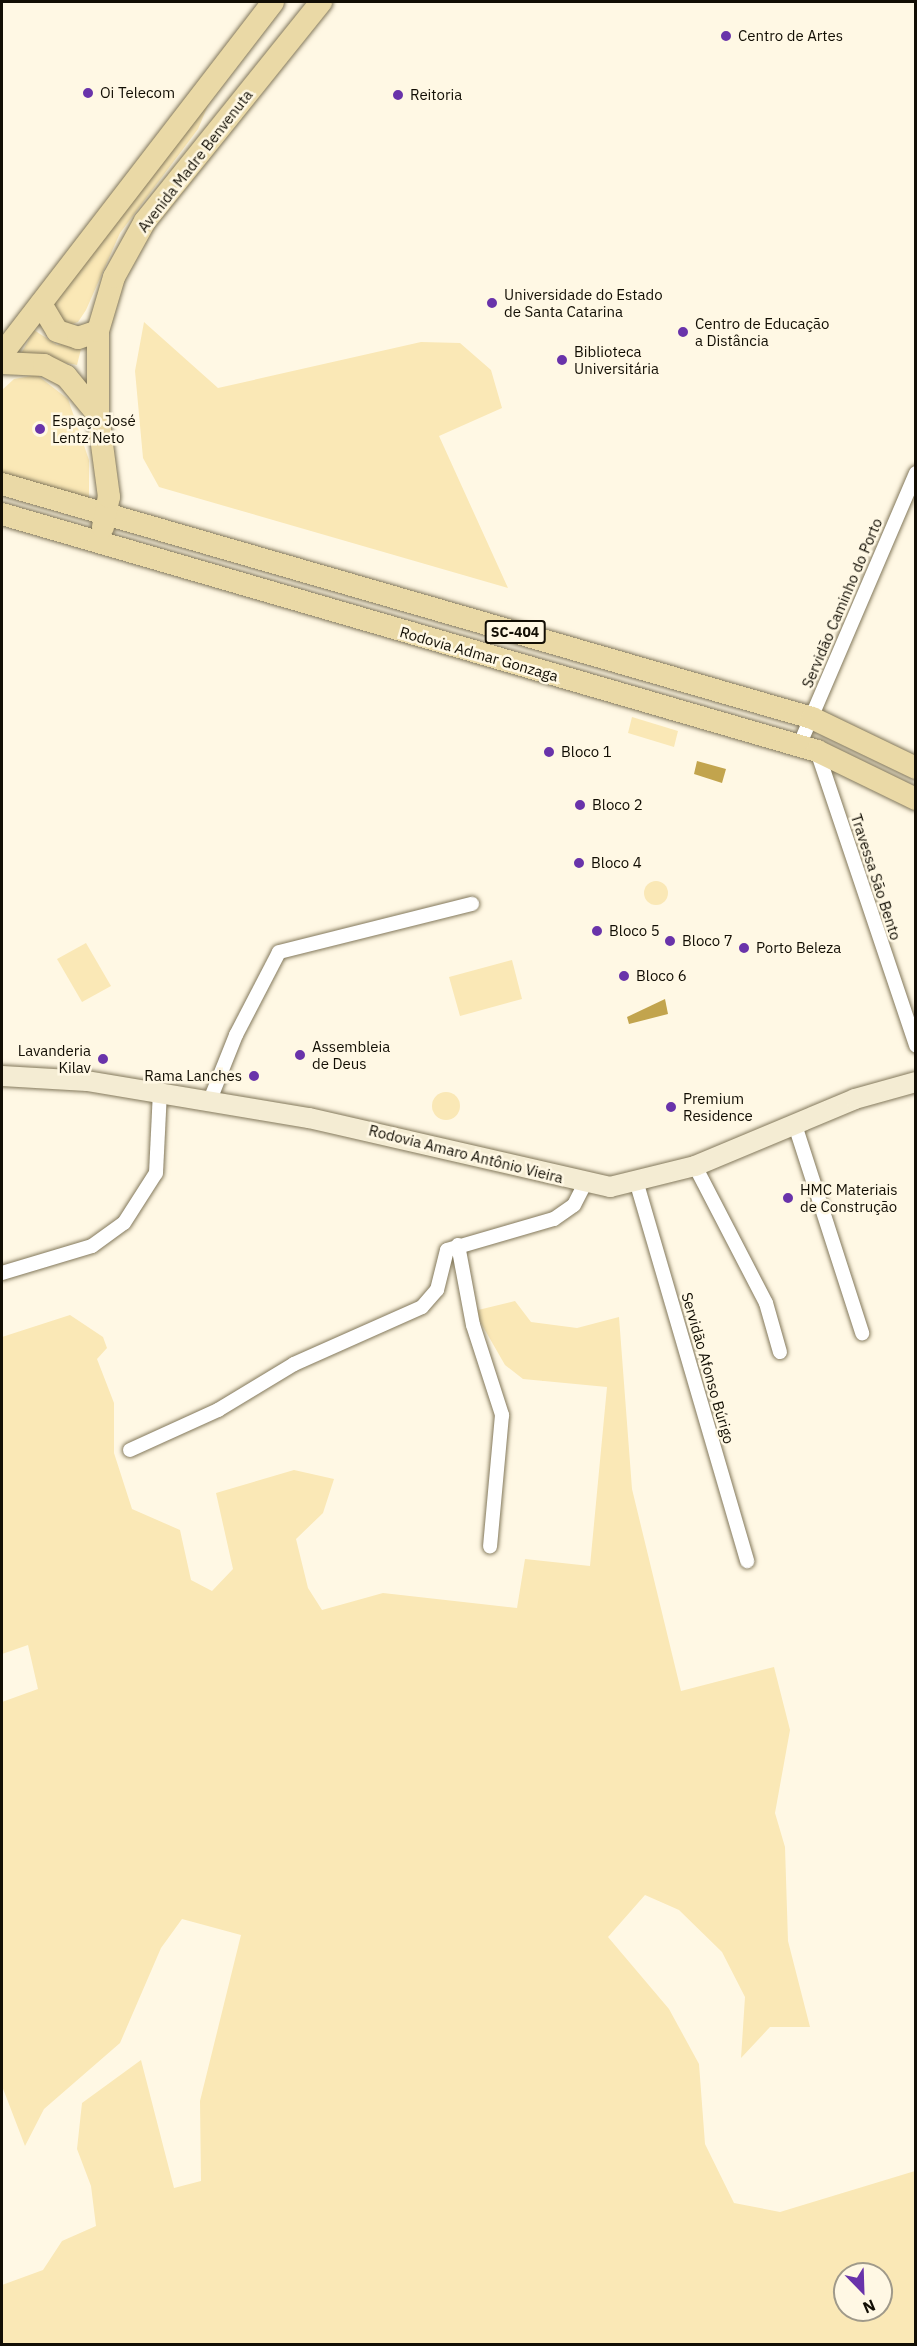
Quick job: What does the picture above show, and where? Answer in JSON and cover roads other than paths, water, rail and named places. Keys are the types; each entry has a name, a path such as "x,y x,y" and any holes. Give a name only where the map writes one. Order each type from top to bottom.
{"main road":[{"path":"2,354 273,2"},
{"name":"Avenida Madre Benvenuta","path":"99,542 106,514 107,472 98,415 98,331 114,277 145,221 308,11 321,2"},
{"path":"41,304 57,331 78,338 98,331"},
{"path":"2,363 44,365 66,376 98,415"},
{"name":"Rodovia Admar Gonzaga","path":"2,484 812,718 915,768"},
{"name":"Rodovia Admar Gonzaga","path":"2,514 808,748 915,799"},
{"name":"Rodovia Amaro Antônio Vieira","path":"2,1077 160,1092 210,1100 403,1137 585,1183 638,1184 695,1166 795,1125 915,1082"}],"street":[{"name":"Servidão Caminho do Porto","path":"808,748 812,718 915,473"},
{"name":"Travessa São Bento","path":"808,748 915,1046"},
{"path":"210,1100 236,1035 279,952 472,904"},
{"path":"2,1273 92,1246 124,1223 156,1173 160,1092"},
{"path":"795,1125 862,1333"},
{"path":"695,1166 766,1302 780,1353"},
{"path":"130,1450 201,1419 294,1364 422,1307 436,1290 441,1259 458,1245 554,1219 574,1205 585,1183"},
{"name":"Servidão Afonso Búrigo","path":"638,1184 747,1561"},
{"path":"458,1245 473,1324 502,1415 489,1546"}],"place":[{"name":"Centro de Artes","path":"726,36"},
{"name":"Oi Telecom","path":"88,93"},
{"name":"Reitoria","path":"398,95"},
{"name":"Universidade do Estado de Santa Catarina","path":"492,303"},
{"name":"Centro de Educação a Distância","path":"683,332"},
{"name":"Biblioteca Universitária","path":"562,360"},
{"name":"Espaço José Lentz Neto","path":"40,429"},
{"name":"Bloco 1","path":"549,752"},
{"name":"Bloco 2","path":"580,805"},
{"name":"Bloco 4","path":"579,863"},
{"name":"Bloco 5","path":"597,931"},
{"name":"Bloco 7","path":"670,941"},
{"name":"Porto Beleza","path":"744,948"},
{"name":"Bloco 6","path":"624,976"},
{"name":"Assembleia de Deus","path":"300,1055"},
{"name":"Lavanderia Kilav","path":"103,1059"},
{"name":"Rama Lanches","path":"254,1076"},
{"name":"Premium Residence","path":"671,1107"},
{"name":"HMC Materiais de Construção","path":"788,1198"}]}
